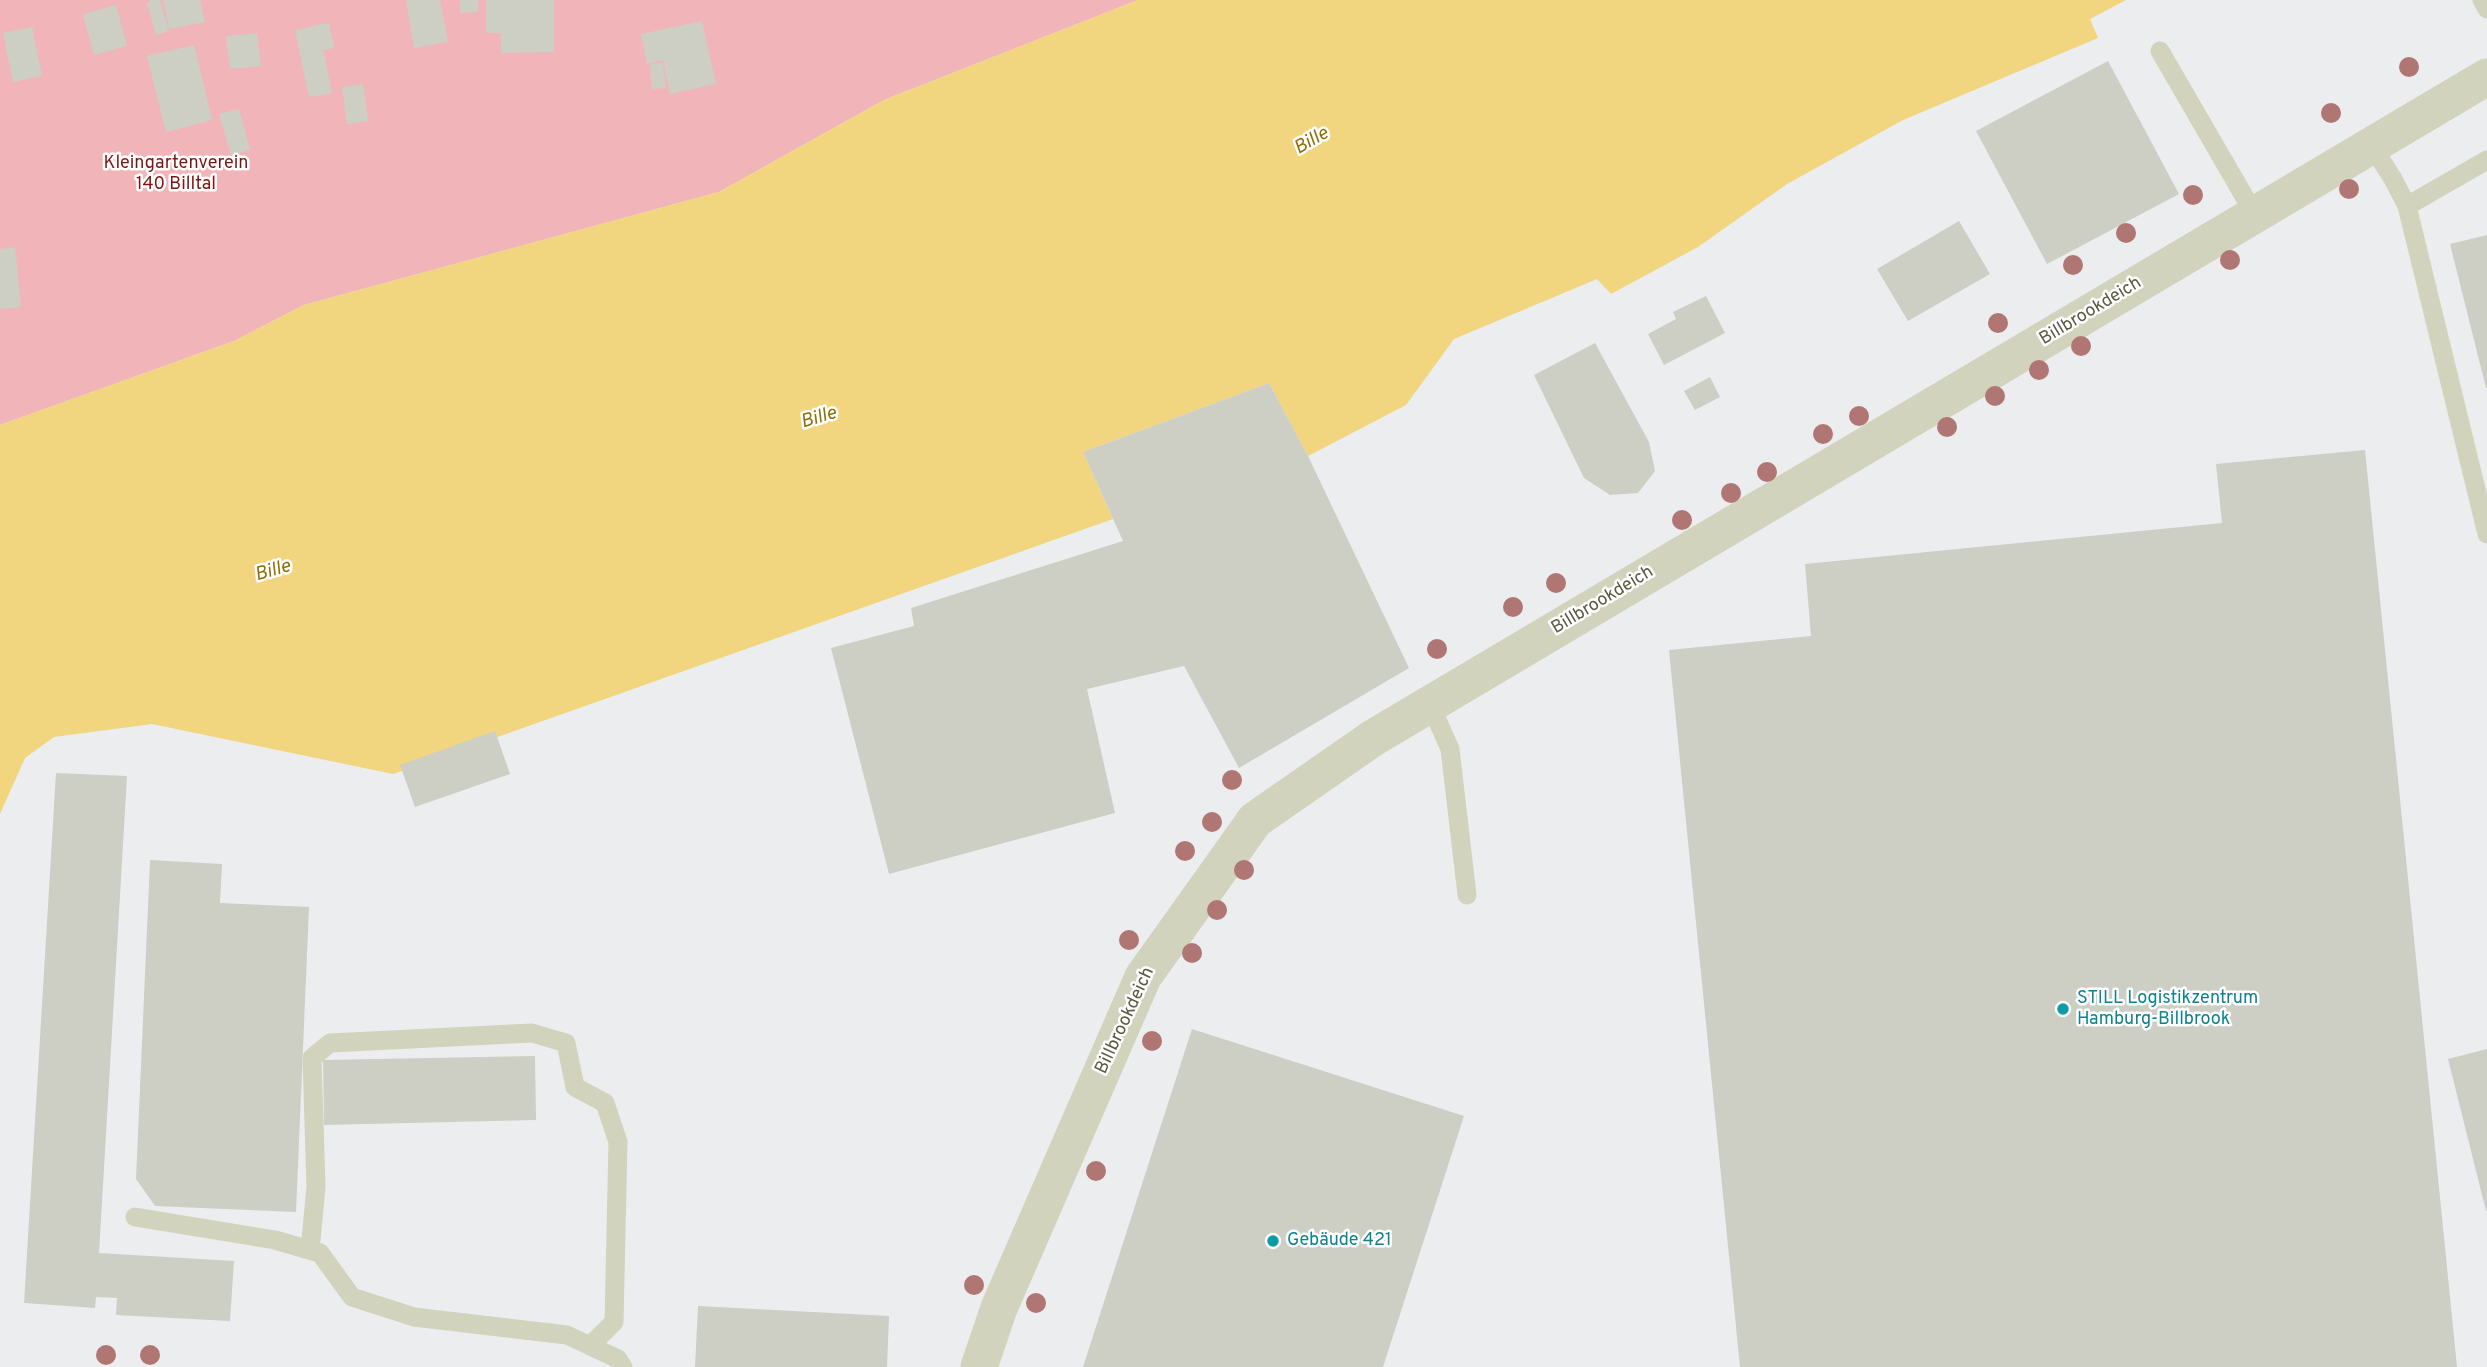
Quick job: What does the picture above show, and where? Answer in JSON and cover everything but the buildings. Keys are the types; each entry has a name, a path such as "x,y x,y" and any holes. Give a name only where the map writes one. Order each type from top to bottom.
{"street":[{"name":"Billbrookdeich","path":"979,1367 999,1308 1143,977 1255,820 1373,738 2487,77"}],"lane":[{"path":"2483,0 2487,9"},
{"path":"2160,51 2255,215"},
{"path":"2372,146 2407,206 2487,534"},
{"path":"2407,206 2487,160"},
{"path":"1430,704 1450,749 1467,895"},
{"path":"310,1250 316,1187 312,1058 330,1043 532,1033 566,1043 575,1087 605,1103 618,1142 614,1322 590,1346"},
{"path":"135,1217 275,1240 320,1253 352,1297 414,1317 566,1335 618,1359 623,1367"}],"green space":[{"name":"Kleingartenverein 140 Billtal","path":"0,0 1138,0 884,100 719,192 304,305 234,341 0,425"}],"water":[{"name":"Bille","path":"1138,0 2126,0 2090,19 2098,38 1903,120 1787,184 1698,247 1611,294 1597,279 1454,339 1406,405 1308,456 1269,383 1083,452 1113,519 393,774 152,724 54,737 25,758 0,814 0,425 234,341 304,305 719,192 884,100"}],"place":[{"name":"STILL Logistikzentrum Hamburg-Billbrook","path":"2063,1009"},
{"name":"Gebäude 421","path":"1273,1241"}]}
